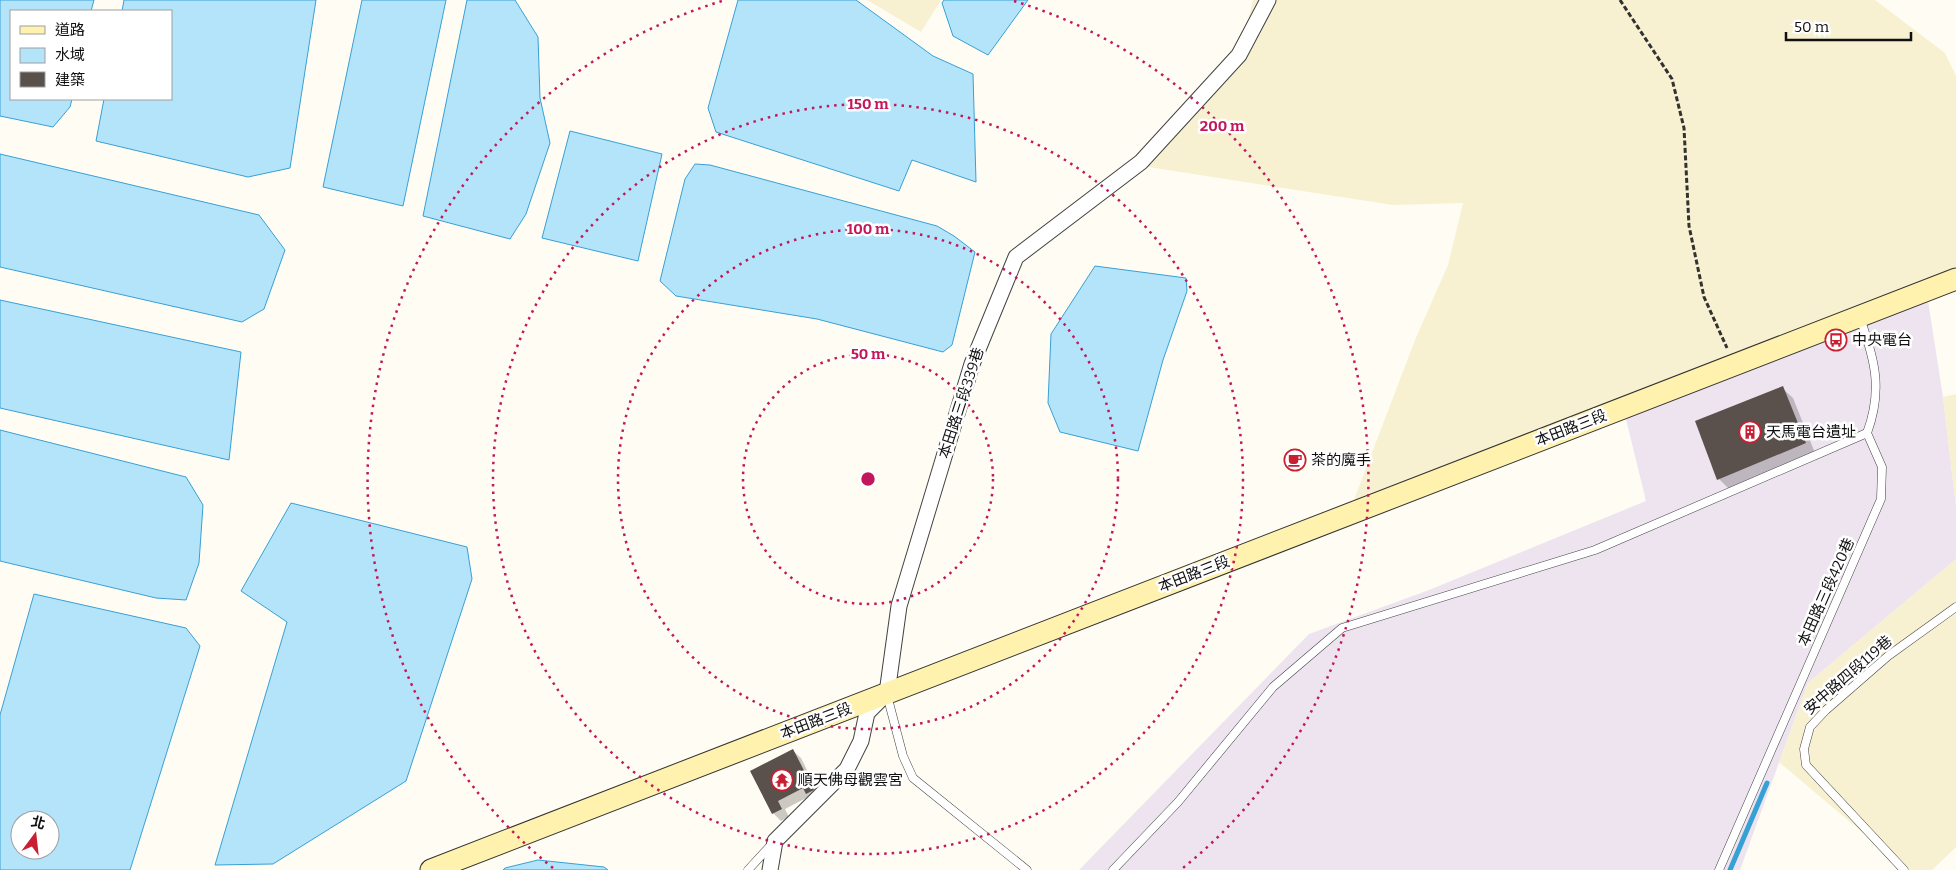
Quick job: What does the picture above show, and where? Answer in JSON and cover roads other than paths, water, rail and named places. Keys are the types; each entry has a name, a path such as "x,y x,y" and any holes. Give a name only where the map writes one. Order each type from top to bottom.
{"street":[{"name":"本田路三段339巷","path":"887,693 899,606 972,364 1016,257 1141,162 1239,55 1268,0"},
{"name":"本田路三段","path":"443,868 887,693 1956,279"},
{"path":"770,870 775,841 847,769 861,741 867,713 887,693"}],"lane":[{"path":"1113,870 1178,802 1273,686 1342,628 1595,550 1867,433 1874,414 1877,382 1871,349 1859,316"},
{"name":"本田路三段420巷","path":"1718,870 1880,499 1882,466 1867,433"},
{"name":"安中路四段119巷","path":"1904,870 1806,766 1804,749 1810,727 1826,710 1888,656 1956,607"},
{"path":"887,693 903,756 913,778 1026,870"},
{"path":"748,870 775,841"}],"water":[{"path":"0,0 94,0 91,10 10,10 10,100 72,100 70,107 53,127 0,116"},
{"path":"124,0 316,0 290,168 248,177 96,141 104,100 172,100 172,10 122,10"},
{"path":"362,0 446,0 403,206 323,187"},
{"path":"467,0 515,0 538,37 540,98 550,143 526,214 510,239 423,216"},
{"path":"738,0 856,0 933,56 973,74 976,182 912,160 899,191 716,132 708,108"},
{"path":"944,0 1028,0 988,55 953,36 942,3"},
{"path":"570,131 662,154 638,261 542,238"},
{"path":"0,154 259,215 285,250 264,309 242,322 0,267"},
{"path":"695,164 710,165 937,226 954,236 975,252 952,345 943,352 817,319 676,296 660,281 685,179"},
{"path":"1095,266 1186,278 1187,291 1163,360 1138,451 1060,432 1048,403 1051,334"},
{"path":"0,300 241,352 229,460 0,408"},
{"path":"0,430 186,477 203,505 199,563 186,600 156,598 0,561"},
{"path":"291,503 467,547 472,579 406,781 273,864 215,865 287,622 241,591"},
{"path":"34,594 186,628 200,646 130,870 0,870 0,715"},
{"path":"538,860 604,867 608,870 503,870"}],"waterway":[{"path":"1730,870 1767,783"}],"place":[{"name":"中央電台","path":"1836,340"},
{"name":"天馬電台遺址","path":"1750,432"},
{"name":"茶的魔手","path":"1295,460"},
{"name":"順天佛母觀雲宮","path":"782,780"}]}
